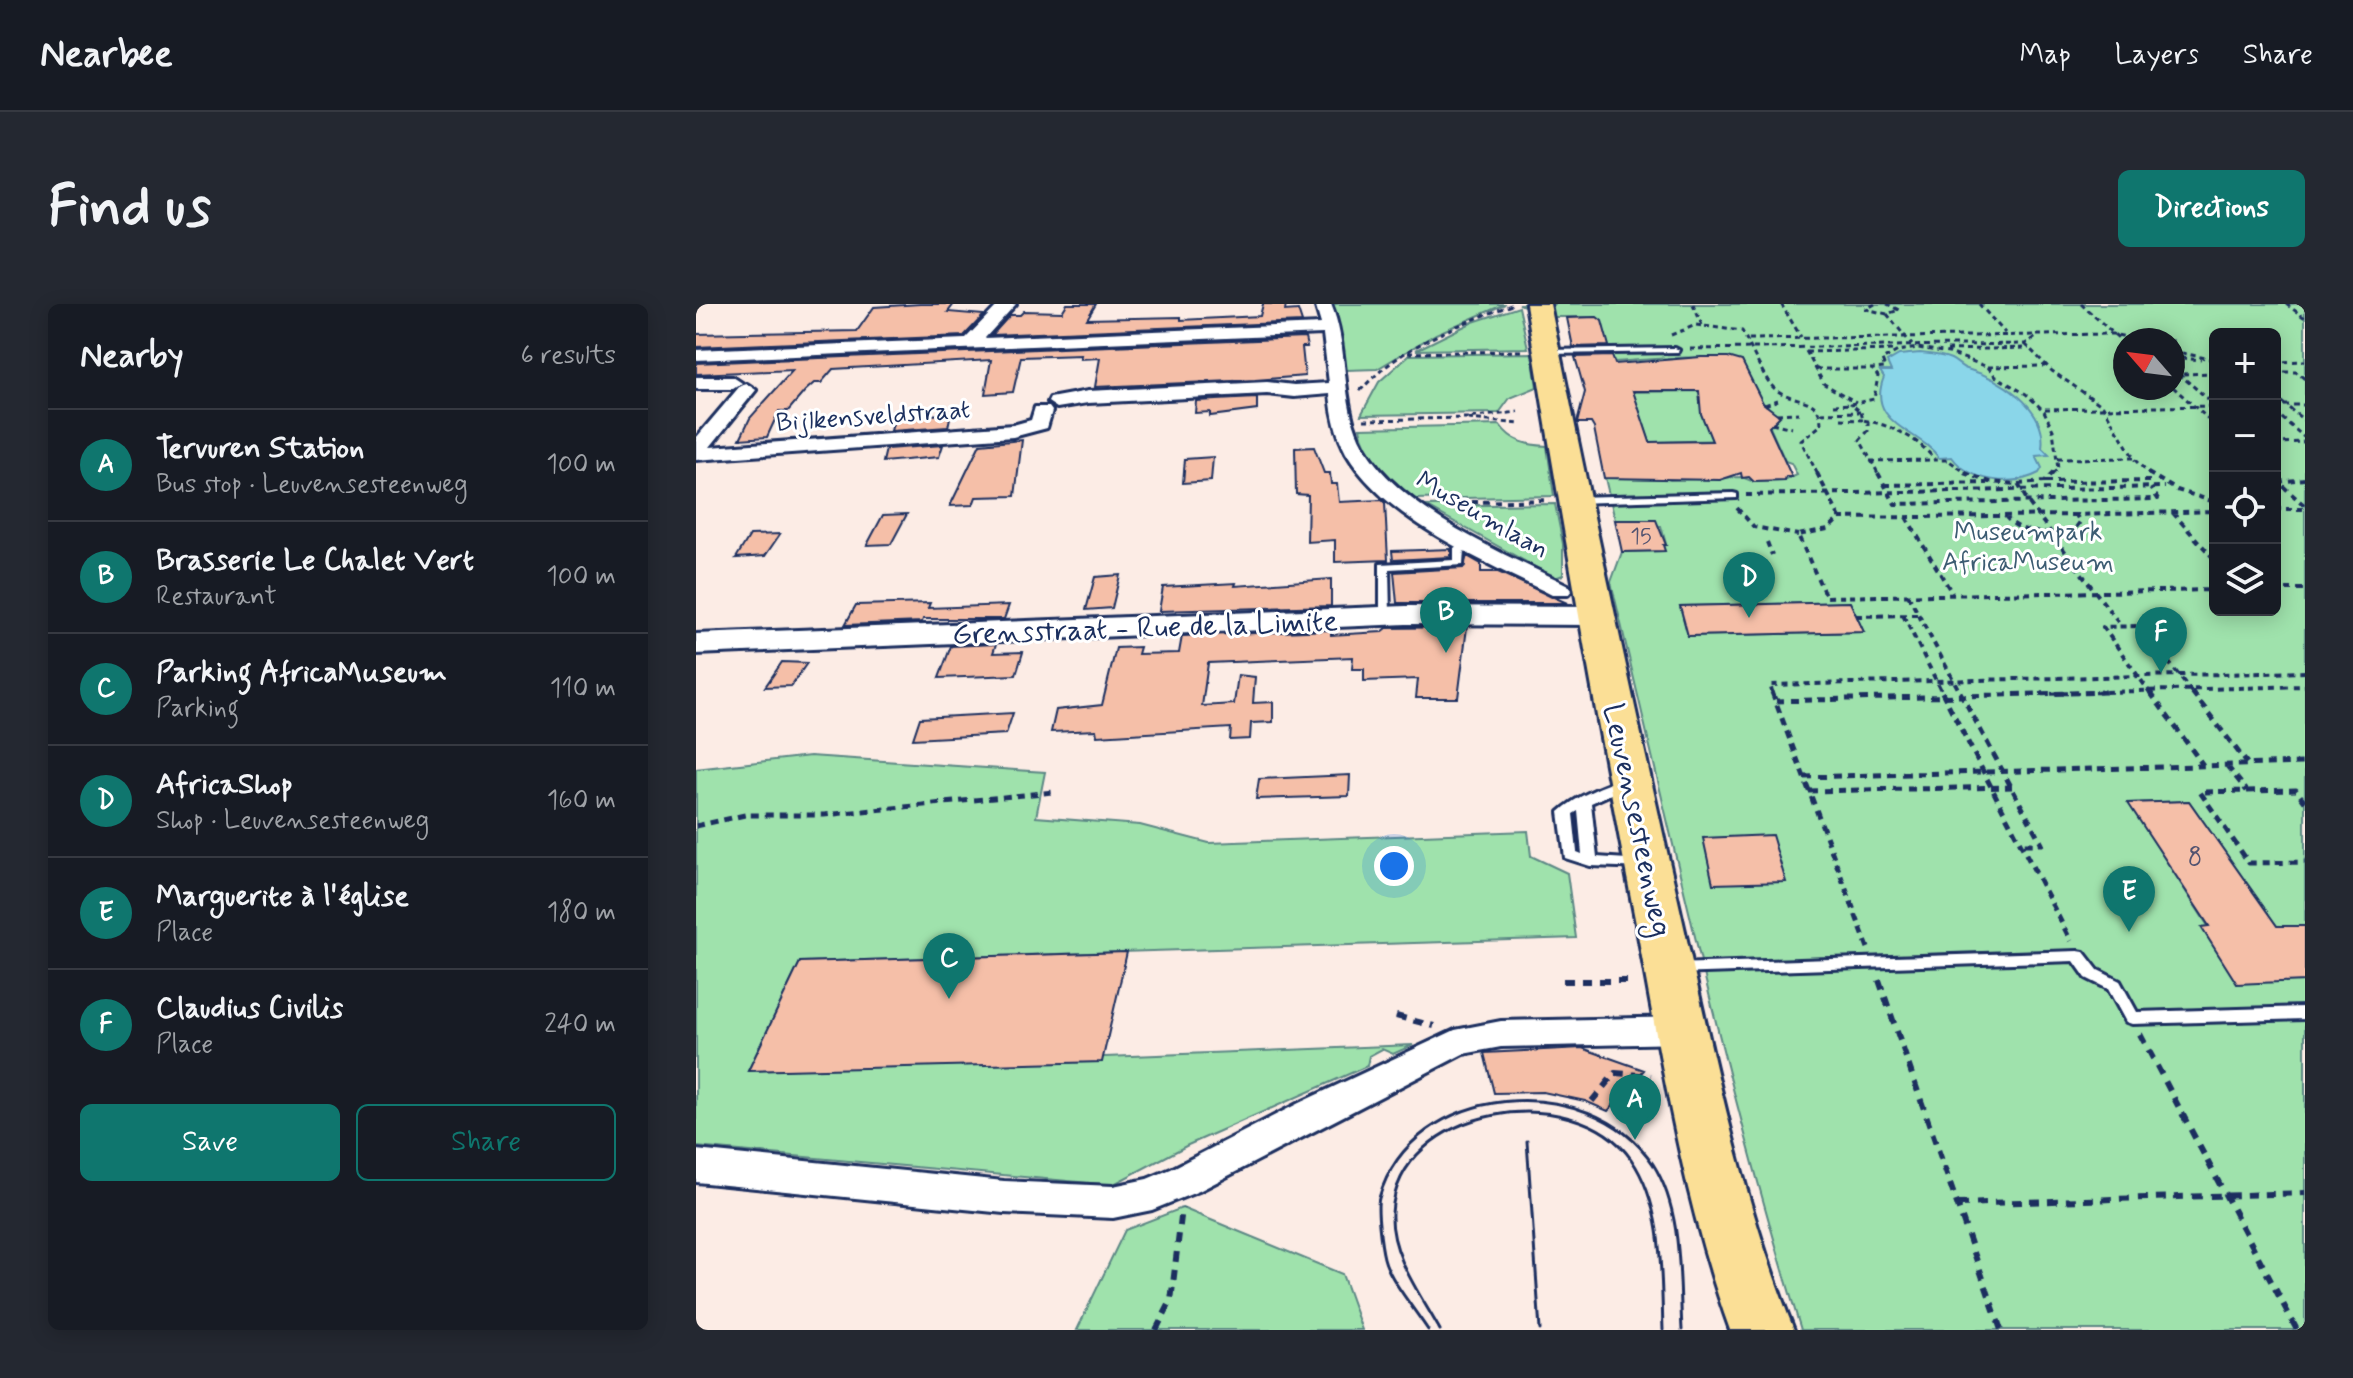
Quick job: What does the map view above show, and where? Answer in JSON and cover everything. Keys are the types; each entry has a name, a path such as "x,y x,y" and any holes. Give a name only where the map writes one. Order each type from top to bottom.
{"main road":[{"name":"Leuvensesteenweg","path":"1538,304 1574,500 1577,603 1630,780 1648,865 1651,975 1688,1054 1738,1267 1762,1330"}],"street":[{"path":"971,343 1008,304"},
{"name":"Museumlaan","path":"1323,304 1330,329 1337,385 1348,421 1347,435 1367,466 1406,504 1577,603"},
{"path":"696,355 1330,329"},
{"name":"Bijlkensveldstraat","path":"696,383 740,387 696,453"},
{"name":"Bijlkensveldstraat","path":"696,453 1013,431 1040,424 1050,406 1088,397 1337,385"},
{"name":"Grensstraat - Rue de la Limite","path":"696,644 1384,616 1577,603"},
{"path":"696,1166 1004,1197 1113,1202 1152,1194 1185,1180 1376,1080 1455,1043 1501,1034 1688,1054"}],"lane":[{"path":"1547,352 1675,350"},
{"path":"1574,500 1733,496"},
{"path":"1384,616 1384,566 1459,563 1459,548 1467,542"},
{"path":"1630,780 1566,812 1570,855 1590,861 1648,865"},
{"path":"1651,975 2078,956 2092,974 2114,985 2132,1018 2305,1013"}],"path":[{"path":"1514,304 1459,325 1380,370 1366,384 1348,421 1467,418 1518,412"},
{"path":"1693,304 1702,325"},
{"path":"1781,304 1801,337"},
{"path":"1875,304 1866,309 1887,314 1899,310 1887,304"},
{"path":"1979,304 2006,334"},
{"path":"2081,304 2113,334"},
{"path":"2286,304 2305,318"},
{"path":"1887,314 1914,347"},
{"path":"1675,350 1672,334 1681,328 1702,325 1735,329 1747,334 1774,388 1808,402 1821,413 1861,412"},
{"path":"1749,339 2113,334"},
{"path":"1696,349 2025,344 2038,336"},
{"path":"2025,344 2046,366 2087,392 2105,408 2119,425 2125,445 2155,481 2209,500"},
{"path":"1803,347 1824,384 1857,403"},
{"path":"1816,369 1885,368 1882,360 1887,355 1914,347 1954,354 1975,367 2046,366"},
{"path":"1934,350 2030,348"},
{"path":"1806,352 1905,350"},
{"path":"1406,353 1547,352"},
{"path":"2185,354 2209,359"},
{"path":"2185,358 2209,360"},
{"path":"2281,362 2305,361"},
{"path":"1988,367 1993,375 2017,387 2044,409 2053,424 2058,469 2044,482"},
{"path":"1834,405 1874,399 1878,376 1872,369"},
{"path":"2281,372 2296,372 2305,379"},
{"path":"2209,373 2179,374 2209,401"},
{"path":"2185,398 2209,420"},
{"path":"1765,405 1778,400"},
{"path":"2279,400 2305,421"},
{"path":"1851,404 1865,420 1868,431 1860,440 1869,461 1895,504 2158,499 2150,487"},
{"path":"2281,405 2305,405"},
{"path":"2044,409 2209,406"},
{"path":"1777,414 1799,413"},
{"path":"1821,413 1821,425 1801,441 1840,518"},
{"path":"1467,418 1521,424"},
{"path":"2281,418 2305,440"},
{"path":"1841,419 1891,425 1928,451 1935,460"},
{"path":"1772,423 1792,428"},
{"path":"2281,442 2305,440"},
{"path":"2057,459 2134,458"},
{"path":"1869,461 1948,460 1959,471 2000,483"},
{"path":"2281,480 2305,479"},
{"path":"1885,485 2155,481"},
{"path":"2018,484 2121,626"},
{"path":"2281,485 2305,508"},
{"path":"1747,495 2165,487"},
{"path":"1406,504 1574,500"},
{"path":"2281,509 2305,508"},
{"path":"2172,511 2209,553"},
{"path":"1740,516 1757,528 1798,535 1828,529 1840,518 2209,511"},
{"path":"2005,516 2013,525 2024,529 2050,532 2075,529 2080,522 2076,515"},
{"path":"1906,517 1952,594"},
{"path":"1798,535 1826,597 2209,590"},
{"path":"1767,542 1772,555"},
{"path":"2281,589 2305,589"},
{"path":"1908,595 2042,844 2022,844"},
{"path":"1903,615 2078,956"},
{"path":"1856,616 1918,615"},
{"path":"2204,765 2103,627 2141,626 2248,764"},
{"path":"2001,1330 1873,963 1770,685 2305,672"},
{"path":"1776,701 2305,686"},
{"path":"1804,777 2305,763"},
{"path":"2226,765 2247,791"},
{"path":"1809,791 2012,787"},
{"path":"2305,802 2296,790 2200,792 2249,863 2305,862"},
{"path":"696,826 745,815 824,815 1053,792"},
{"path":"1563,981 1651,975"},
{"path":"1396,1016 1429,1023 1455,1043"},
{"path":"2132,1018 2297,1330"},
{"path":"1592,1101 1615,1073 1688,1054"},
{"path":"1156,1330 1171,1301 1185,1180"},
{"path":"1958,1204 2305,1193"}],"green space":[{"path":"1333,304 1505,304 1436,334 1377,369 1346,370 1331,307"},
{"name":"Museumpark AfricaMuseum","path":"1519,304 2305,304 2305,926 2277,926 2189,801 2129,803 2208,926 2202,927 2305,981 2305,1330 1801,1330 1723,1051 1611,582 1622,552 1664,551 1663,545 1666,544 1661,526 1657,526 1655,520 1615,520 1605,478 1670,480 1742,477 1754,482 1784,481 1797,475 1791,463 1785,461 1769,425 1777,419 1777,414 1758,403 1742,361 1679,358 1577,364 1571,336 1604,332 1602,321 1596,317 1554,317","holes":["1849,602 1863,632 1688,636 1680,606"]},
{"path":"1519,307 1528,348 1416,350 1473,322"},
{"path":"1532,353 1537,387 1510,398 1499,413 1361,415 1379,382 1409,355"},
{"path":"1706,391 1726,440 1650,442 1633,392"},
{"path":"1500,425 1520,442 1547,446 1554,496 1414,499 1373,458 1360,428"},
{"path":"1555,504 1563,544 1563,575 1555,578 1426,506"},
{"path":"810,756 1045,772 1036,817 1140,825 1209,843 1528,831 1531,856 1567,873 1576,938 800,962 748,1071 1413,1045 1393,1054 1382,1049 1369,1056 1367,1066 1188,1145 1112,1185 696,1147 696,769"},
{"path":"1182,1208 1342,1274 1362,1330 1077,1330 1125,1230"}],"water":[{"path":"1920,353 1951,359 1993,379 2019,396 2037,420 2042,433 2042,448 2049,455 2036,456 2042,468 2039,473 2005,481 1981,477 1952,457 1939,458 1888,416 1882,406 1880,393 1884,377 1880,371 1891,371 1887,362 1899,355"}],"building":[{"path":"954,304 948,312 984,315 964,336 696,347 696,334 857,331 874,307"},
{"path":"1067,304 1096,304 1087,319 1181,317 1181,320 1260,316 1263,304 1286,304 1285,311 1298,310 1302,322 992,335 1010,315 1020,315 1024,311 1062,312"},
{"path":"1597,317 1602,321 1609,346 1573,347 1567,318"},
{"path":"1305,338 1307,347 1302,347 1305,376 1255,380 1095,387 1100,358 1080,359 1081,355 1021,357 1013,392 985,394 991,360 833,369 821,383 814,383 805,391 788,411 779,411 767,437 740,439 750,418 793,370 696,374 696,363"},
{"path":"1612,356 1615,364 1701,357 1728,357 1742,361 1763,403 1780,416 1769,427 1792,477 1786,477 1785,481 1754,482 1749,477 1742,478 1741,473 1720,480 1604,478 1594,428 1591,423 1577,423 1585,392 1575,357","holes":["1633,391 1699,391 1701,414 1712,441 1650,442"]},
{"path":"1257,398 1257,410 1210,416 1210,412 1195,413 1196,401"},
{"path":"951,413 948,427 891,431 894,419"},
{"path":"1022,440 1015,496 976,497 973,505 950,506 980,444"},
{"path":"943,445 939,457 883,462 886,449"},
{"path":"1314,447 1324,473 1330,473 1331,484 1337,484 1339,502 1382,500 1385,503 1388,560 1335,562 1335,540 1307,542 1308,495 1296,494 1295,448"},
{"path":"1213,457 1211,481 1183,483 1185,459"},
{"path":"907,514 891,544 867,545 883,515"},
{"path":"1615,520 1656,520 1666,545 1663,545 1665,551 1622,552"},
{"path":"780,534 765,556 736,558 750,535"},
{"path":"1451,549 1451,557 1393,560 1392,551"},
{"path":"1467,556 1481,564 1481,572 1498,572 1567,603 1397,603 1394,572 1463,568"},
{"path":"1120,575 1112,608 1086,610 1095,577"},
{"path":"1331,579 1331,606 1159,611 1163,587 1236,583 1235,586"},
{"path":"1850,602 1864,632 1688,636 1680,606"},
{"path":"930,603 928,608 1009,605 1004,619 923,619 922,622 845,625 856,605"},
{"path":"1467,627 1458,698 1416,698 1418,679 1364,681 1364,669 1352,669 1353,657 1208,663 1202,706 1234,704 1238,675 1255,677 1253,703 1273,702 1273,722 1251,723 1250,739 1230,740 1231,728 1097,736 1096,730 1051,732 1056,710 1102,705 1116,648 1140,647 1138,654 1179,653 1182,636 1331,630 1331,635 1382,632 1387,628"},
{"path":"996,644 993,653 1023,652 1016,675 939,678 951,646"},
{"path":"782,662 807,663 791,686 765,687"},
{"path":"1013,713 1006,734 913,739 920,718"},
{"path":"1350,775 1349,796 1256,799 1259,779"},
{"path":"2189,801 2277,926 2305,926 2305,981 2237,984 2201,927 2209,926 2128,803"},
{"path":"1772,835 1786,882 1713,884 1703,838"},
{"path":"1127,952 1102,1062 748,1071 800,962"},
{"path":"1582,1048 1644,1070 1608,1111 1585,1101 1543,1092 1494,1093 1484,1053"}],"tram line":[{"path":"1428,1330 1387,1266 1379,1227 1379,1198 1398,1159 1427,1130 1464,1111 1505,1102 1547,1102 1588,1112 1624,1133 1653,1164 1663,1182 1675,1223 1682,1330"},
{"path":"1440,1330 1408,1274 1396,1244 1392,1213 1402,1177 1424,1148 1455,1128 1493,1116 1532,1112 1571,1118 1605,1134 1631,1159 1650,1198 1655,1220 1661,1264 1663,1330"},
{"path":"1527,1141 1540,1330"}],"place":[{"name":"AfricaShop","path":"1749,618"},
{"name":"Brasserie Le Chalet Vert","path":"1446,653"},
{"name":"Claudius Civilis","path":"2161,673"},
{"name":"Marguerite à l'église","path":"2129,932"},
{"name":"Parking AfricaMuseum","path":"949,999"},
{"name":"Tervuren Station","path":"1635,1140"}]}
